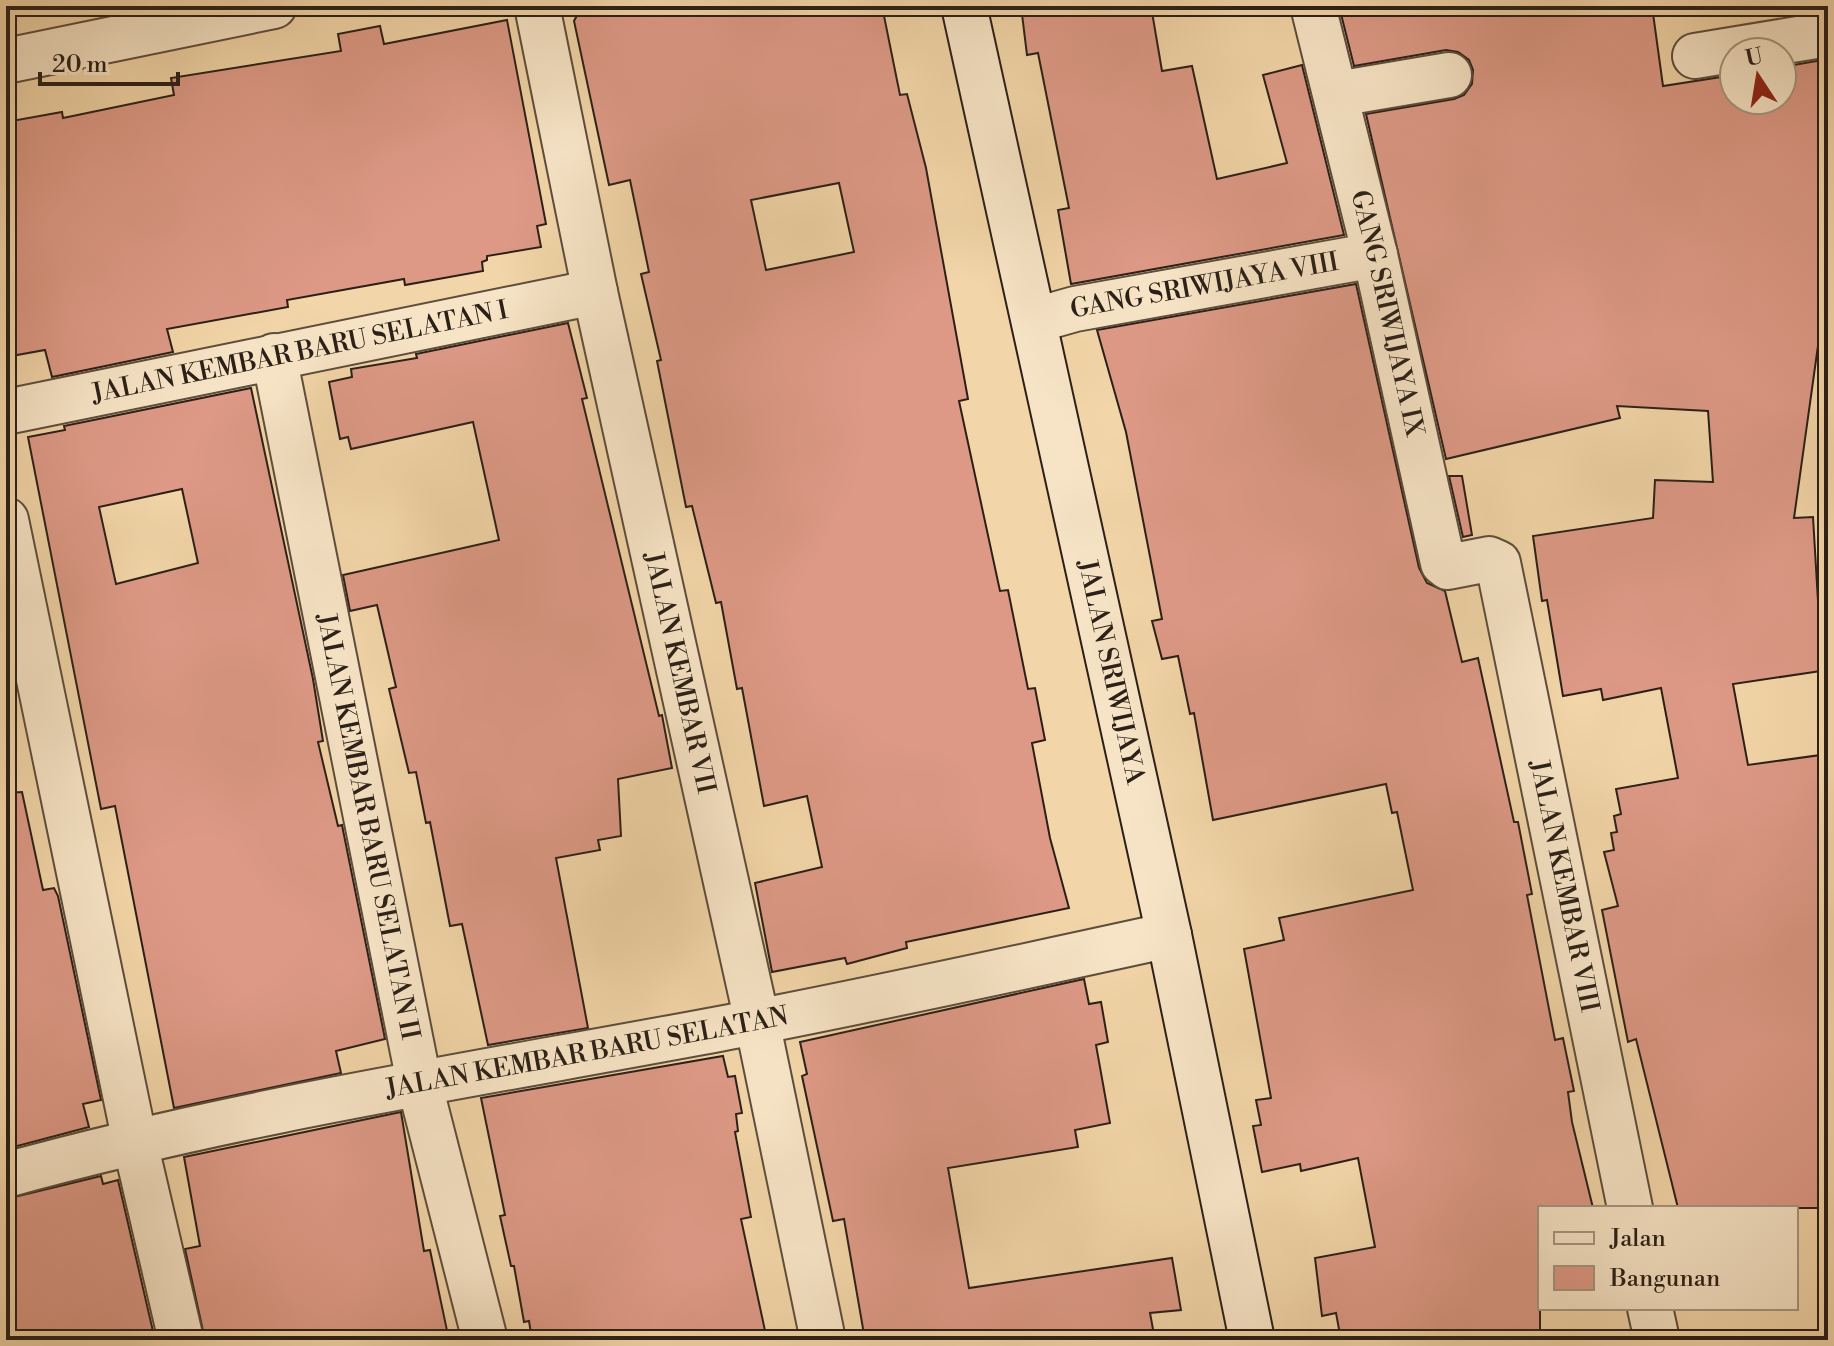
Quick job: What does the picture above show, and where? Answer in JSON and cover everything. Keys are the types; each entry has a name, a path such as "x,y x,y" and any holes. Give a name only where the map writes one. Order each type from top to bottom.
{"street":[{"path":"6,61 274,6"},
{"name":"JALAN KEMBAR VII","path":"537,6 595,292 757,1021 823,1340"},
{"name":"JALAN SRIWIJAYA","path":"964,6 1036,320 1169,935 1252,1340"},
{"name":"GANG SRIWIJAYA IX","path":"1313,6 1375,255 1443,563 1448,567 1489,559 1498,563"},
{"path":"1695,56 1828,34"},
{"path":"1337,94 1449,75"},
{"name":"GANG SRIWIJAYA VIII","path":"1036,320 1075,309 1375,255"},
{"name":"JALAN KEMBAR BARU SELATAN I","path":"6,412 595,292"},
{"name":"JALAN KEMBAR BARU SELATAN II","path":"274,356 419,1082 485,1340"},
{"path":"6,520 135,1141 181,1340"},
{"name":"JALAN KEMBAR VIII","path":"1498,563 1630,1206"},
{"name":"JALAN KEMBAR BARU SELATAN","path":"6,1175 135,1141 419,1082 757,1021 1169,935"},
{"path":"1650,1310 1657,1340"}],"building":[{"path":"582,6 882,6 900,95 907,94 926,168 968,399 959,401 1000,591 1008,590 1028,689 1035,688 1045,740 1032,743 1050,838 1069,908 906,942 907,948 847,964 845,958 772,972 755,883 822,867 807,796 764,806 742,688 737,689 721,602 716,603 692,506 686,507 657,361 661,360 641,274 649,272 630,180 609,185 574,21","holes":["839,183 854,252 766,270 751,200"]},
{"path":"1021,6 1151,6 1162,71 1192,66 1217,179 1287,163 1263,75 1302,65 1344,235 1071,284 1058,210 1069,208 1038,53 1027,55"},
{"path":"1339,6 1652,6 1663,86 1718,77 1718,116 1798,116 1798,64 1828,59 1828,274 1794,518 1813,517 1819,618 1828,617 1828,670 1733,684 1748,765 1828,754 1828,1208 1678,1206 1636,1039 1628,1042 1602,910 1618,906 1604,852 1614,850 1611,833 1617,832 1614,816 1621,814 1616,789 1678,778 1661,688 1603,700 1601,689 1563,696 1547,600 1542,601 1533,536 1653,518 1655,480 1713,482 1708,411 1617,406 1620,418 1446,459 1366,114 1464,95 1472,84 1473,70 1469,60 1458,52 1446,50 1354,66"},
{"path":"507,20 546,224 537,226 541,247 487,256 487,260 482,262 483,271 405,285 404,279 287,300 288,307 167,329 173,352 52,377 45,350 6,357 6,122 62,112 63,118 174,95 171,78 341,51 338,34 380,26 384,44"},
{"path":"1356,284 1419,568 1427,583 1445,591 1462,662 1478,658 1514,822 1518,822 1532,894 1527,895 1555,1040 1563,1038 1574,1091 1568,1092 1572,1122 1593,1206 1538,1206 1540,1340 1341,1340 1336,1313 1322,1316 1315,1258 1375,1247 1358,1158 1301,1171 1300,1164 1262,1172 1253,1126 1261,1125 1256,1100 1271,1098 1244,949 1284,940 1279,918 1413,890 1397,812 1392,813 1386,784 1213,820 1194,713 1190,714 1178,656 1162,659 1152,621 1162,619 1126,432 1097,330"},
{"path":"568,323 587,398 582,399 659,716 662,715 672,768 618,779 621,836 598,840 600,850 556,858 588,1028 488,1045 462,924 450,926 430,822 426,823 416,772 409,773 389,689 396,687 377,605 350,611 343,575 499,540 473,422 351,449 348,437 340,439 329,382 352,377 351,369 417,358 416,354"},
{"path":"251,388 313,679 323,741 318,742 338,826 342,825 385,1039 336,1051 341,1073 174,1108 115,806 101,809 28,437 65,430 64,426","holes":["182,489 198,563 116,584 99,507"]},
{"path":"1449,476 1462,476 1472,535 1463,537"},
{"path":"22,792 43,890 54,888 58,896 101,1100 83,1104 89,1127 6,1149 6,793"},
{"path":"1084,979 1089,1004 1101,1002 1108,1042 1096,1045 1110,1123 1075,1130 1078,1147 948,1168 969,1288 1172,1258 1181,1310 1150,1313 1155,1340 865,1340 844,1219 833,1221 802,1076 807,1074 800,1042"},
{"path":"723,1056 728,1077 735,1076 742,1113 736,1114 738,1131 735,1132 751,1217 741,1219 767,1340 532,1340 529,1321 524,1322 514,1266 511,1266 500,1216 505,1215 481,1098"},
{"path":"401,1112 424,1251 430,1250 449,1340 205,1340 185,1249 200,1246 184,1157"},
{"path":"101,1176 103,1184 118,1180 155,1340 6,1340 6,1199"}]}
